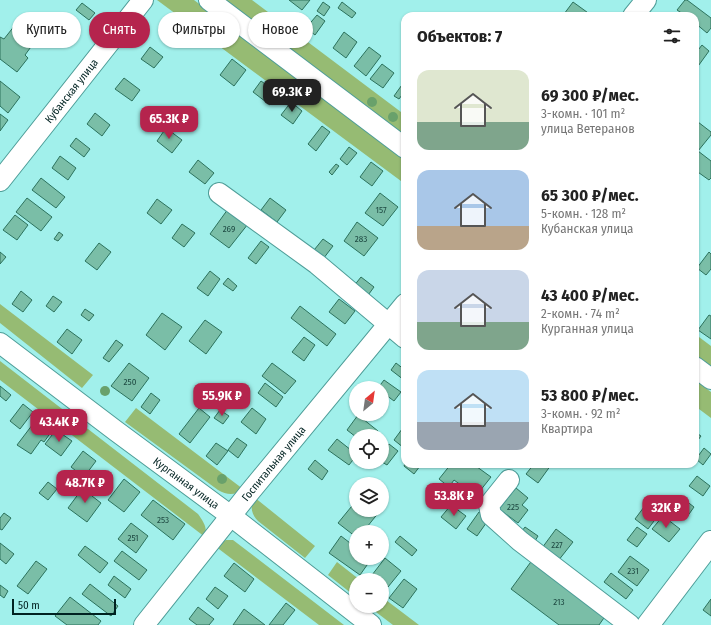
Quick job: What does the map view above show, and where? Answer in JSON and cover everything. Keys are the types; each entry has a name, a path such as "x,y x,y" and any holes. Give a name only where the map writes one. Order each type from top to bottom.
{"main road":[{"path":"648,625 711,542"}],"street":[{"name":"Кубанская улица","path":"0,181 143,0"},
{"path":"209,0 401,145"},
{"path":"636,12 646,0"},
{"path":"219,193 316,264 401,335"},
{"name":"Госпитальная улица","path":"144,625 231,516 401,309"},
{"name":"Курганная улица","path":"0,343 231,516 371,625"},
{"path":"699,371 711,379"},
{"path":"509,480 489,505 491,515 520,541 630,625"}],"green space":[{"path":"157,0 194,0 210,12 173,12"},
{"path":"217,0 252,0 268,12 248,12 248,23 240,17 240,12 233,12"},
{"path":"240,35 248,41 248,48 258,48 401,156 401,181 222,48 240,48"},
{"path":"313,46 401,112 401,139 281,48 313,48"},
{"path":"0,304 93,375 82,388 0,323"},
{"path":"699,337 711,346 711,373 699,365"},
{"path":"0,361 198,514 205,528 205,537 0,380"},
{"path":"699,383 711,392 711,418 699,409"},
{"path":"136,408 243,489 234,494 225,493 218,490 125,422"},
{"path":"254,497 315,546 305,558 258,521 252,510"},
{"path":"226,540 233,540 344,625 319,625 215,546"},
{"path":"337,562 351,573 349,573 349,592 328,575"},
{"path":"389,602 419,625 393,625 377,613 389,613"}],"building":[{"path":"289,0 310,0 302,10"},
{"path":"685,0 687,0 711,18 711,28 707,33 699,26 699,12 680,12 677,10"},
{"path":"323,2 330,7 324,16 317,11"},
{"path":"342,2 356,13 352,18 338,8"},
{"path":"573,2 587,12 566,12"},
{"path":"82,3 94,12 89,12 89,20 81,14 81,12 76,10"},
{"path":"317,15 325,21 315,35 313,33 313,20"},
{"path":"12,29 12,48 30,48 25,55 28,58 17,72 0,59 0,37 4,39"},
{"path":"344,32 357,42 346,58 333,48"},
{"path":"702,45 709,51 699,65 699,49"},
{"path":"150,47 163,57 154,68 141,59"},
{"path":"369,47 381,56 366,76 354,66"},
{"path":"232,59 246,70 234,86 220,75"},
{"path":"382,64 394,73 383,88 370,79"},
{"path":"124,78 140,90 132,101 115,89"},
{"path":"0,81 20,97 8,113 0,106"},
{"path":"261,81 278,93 270,105 253,92"},
{"path":"401,86 401,96 399,99 394,96"},
{"path":"291,102 302,111 293,124 281,115"},
{"path":"95,113 110,125 102,136 87,124"},
{"path":"0,114 8,120 0,131"},
{"path":"699,123 711,132 711,135 699,150"},
{"path":"322,126 330,132 316,151 308,144"},
{"path":"166,128 182,140 172,153 157,141"},
{"path":"76,138 90,149 84,157 70,146"},
{"path":"349,147 357,153 347,165 340,159"},
{"path":"699,152 711,161 711,178 709,180 699,173"},
{"path":"60,156 76,168 68,180 52,168"},
{"path":"198,160 214,173 205,184 189,172"},
{"path":"371,162 383,171 372,186 360,177"},
{"path":"336,164 339,166 332,175 329,172"},
{"path":"41,178 65,197 56,208 32,190"},
{"path":"380,193 398,207 383,226 365,213"},
{"path":"27,198 52,217 41,231 16,212"},
{"path":"270,198 286,210 277,222 261,210"},
{"path":"157,199 172,210 161,224 147,213"},
{"path":"228,209 248,224 229,248 210,234"},
{"path":"15,215 28,225 17,240 3,230"},
{"path":"357,222 378,238 364,256 344,241"},
{"path":"182,224 195,233 184,247 172,238"},
{"path":"59,232 63,235 58,241 54,239"},
{"path":"323,239 333,246 320,263 310,255"},
{"path":"261,241 269,247 256,264 248,258"},
{"path":"99,243 111,252 97,270 85,261"},
{"path":"0,252 6,257 0,264"},
{"path":"709,252 711,254 711,269 706,275 699,270 699,265"},
{"path":"210,271 220,279 208,296 197,288"},
{"path":"361,277 374,287 366,298 353,287"},
{"path":"228,278 237,286 233,291 223,284"},
{"path":"21,291 32,300 23,312 12,304"},
{"path":"53,296 62,302 54,312 46,306"},
{"path":"339,299 355,311 345,324 329,312"},
{"path":"300,306 336,334 327,346 291,318"},
{"path":"85,309 94,315 89,321 81,315"},
{"path":"162,313 182,327 165,350 146,335"},
{"path":"709,315 711,316 711,339 699,331"},
{"path":"205,320 222,332 206,354 189,341"},
{"path":"67,329 82,340 72,354 57,342"},
{"path":"304,337 315,345 304,361 292,352"},
{"path":"116,340 123,345 109,362 103,358"},
{"path":"129,363 149,378 132,401 111,386"},
{"path":"272,363 296,381 285,394 262,376"},
{"path":"396,363 401,367 401,378 391,370"},
{"path":"265,383 283,397 276,407 258,393"},
{"path":"389,384 401,392 394,401 389,397"},
{"path":"0,386 11,395 6,401 0,396"},
{"path":"151,393 160,400 150,414 141,407"},
{"path":"23,404 33,412 20,429 10,421"},
{"path":"199,408 210,417 190,443 179,434"},
{"path":"252,408 266,419 256,434 241,422"},
{"path":"220,410 229,416 223,424 214,418"},
{"path":"39,416 54,428 44,442 41,440 31,454 17,445"},
{"path":"354,421 366,421 376,429 349,429 349,432 347,430"},
{"path":"56,430 72,441 61,456 45,444"},
{"path":"401,430 401,446 394,440"},
{"path":"237,438 247,445 238,458 228,450"},
{"path":"337,439 349,448 349,465 328,450"},
{"path":"216,443 228,451 217,465 206,456"},
{"path":"389,444 398,451 389,462"},
{"path":"704,448 711,454 703,465 699,462 699,455"},
{"path":"83,451 96,461 84,477 71,467"},
{"path":"315,460 328,471 322,480 308,469"},
{"path":"406,468 418,468 414,474"},
{"path":"448,468 479,468 491,477 472,501 461,493 465,488 454,480 449,487 439,479"},
{"path":"531,468 549,468 538,483 526,474"},
{"path":"697,476 710,486 703,496 689,486"},
{"path":"124,479 140,492 124,512 108,500"},
{"path":"48,482 57,489 48,500 39,493"},
{"path":"85,485 95,493 92,496 101,503 87,522 68,508"},
{"path":"516,488 528,498 522,505 528,510 518,523 499,509"},
{"path":"681,497 694,507 687,517 674,507"},
{"path":"153,500 185,524 173,540 141,515"},
{"path":"647,503 660,513 648,529 635,519"},
{"path":"451,505 466,516 456,529 441,517"},
{"path":"349,510 349,517 375,517 369,525 349,525 349,532 338,523"},
{"path":"479,512 489,519 477,536 467,529"},
{"path":"4,513 11,518 2,530 0,529 0,518"},
{"path":"663,516 680,529 669,542 652,529"},
{"path":"131,523 148,536 136,553 118,539"},
{"path":"525,527 538,536 535,541 522,531"},
{"path":"637,527 647,534 637,547 627,540"},
{"path":"556,529 573,542 558,561 542,548"},
{"path":"341,536 349,542 349,565 367,565 361,573 357,573 329,553"},
{"path":"400,536 417,550 412,556 395,542"},
{"path":"0,543 14,554 6,564 0,559"},
{"path":"85,546 108,563 100,573 78,555"},
{"path":"122,551 147,570 139,580 114,561"},
{"path":"630,556 649,570 637,586 618,572"},
{"path":"533,559 606,615 599,625 559,625 511,589"},
{"path":"36,561 47,569 28,594 17,586"},
{"path":"389,561 401,571 389,586 389,573 374,573 380,565 389,565"},
{"path":"234,563 254,579 245,592 224,576"},
{"path":"611,573 633,590 626,599 604,582"},
{"path":"114,576 131,589 125,598 108,585"},
{"path":"404,579 417,589 403,608 389,598"},
{"path":"90,584 118,606 111,616 82,594"},
{"path":"0,585 8,591 4,598 0,595"},
{"path":"215,587 228,596 218,609 206,599"},
{"path":"70,597 101,621 98,625 67,625 55,616"},
{"path":"711,599 711,616 703,610"},
{"path":"286,603 295,610 283,625 269,625"},
{"path":"198,607 214,619 209,625 197,625 189,619"},
{"path":"244,609 265,625 233,625"}]}
